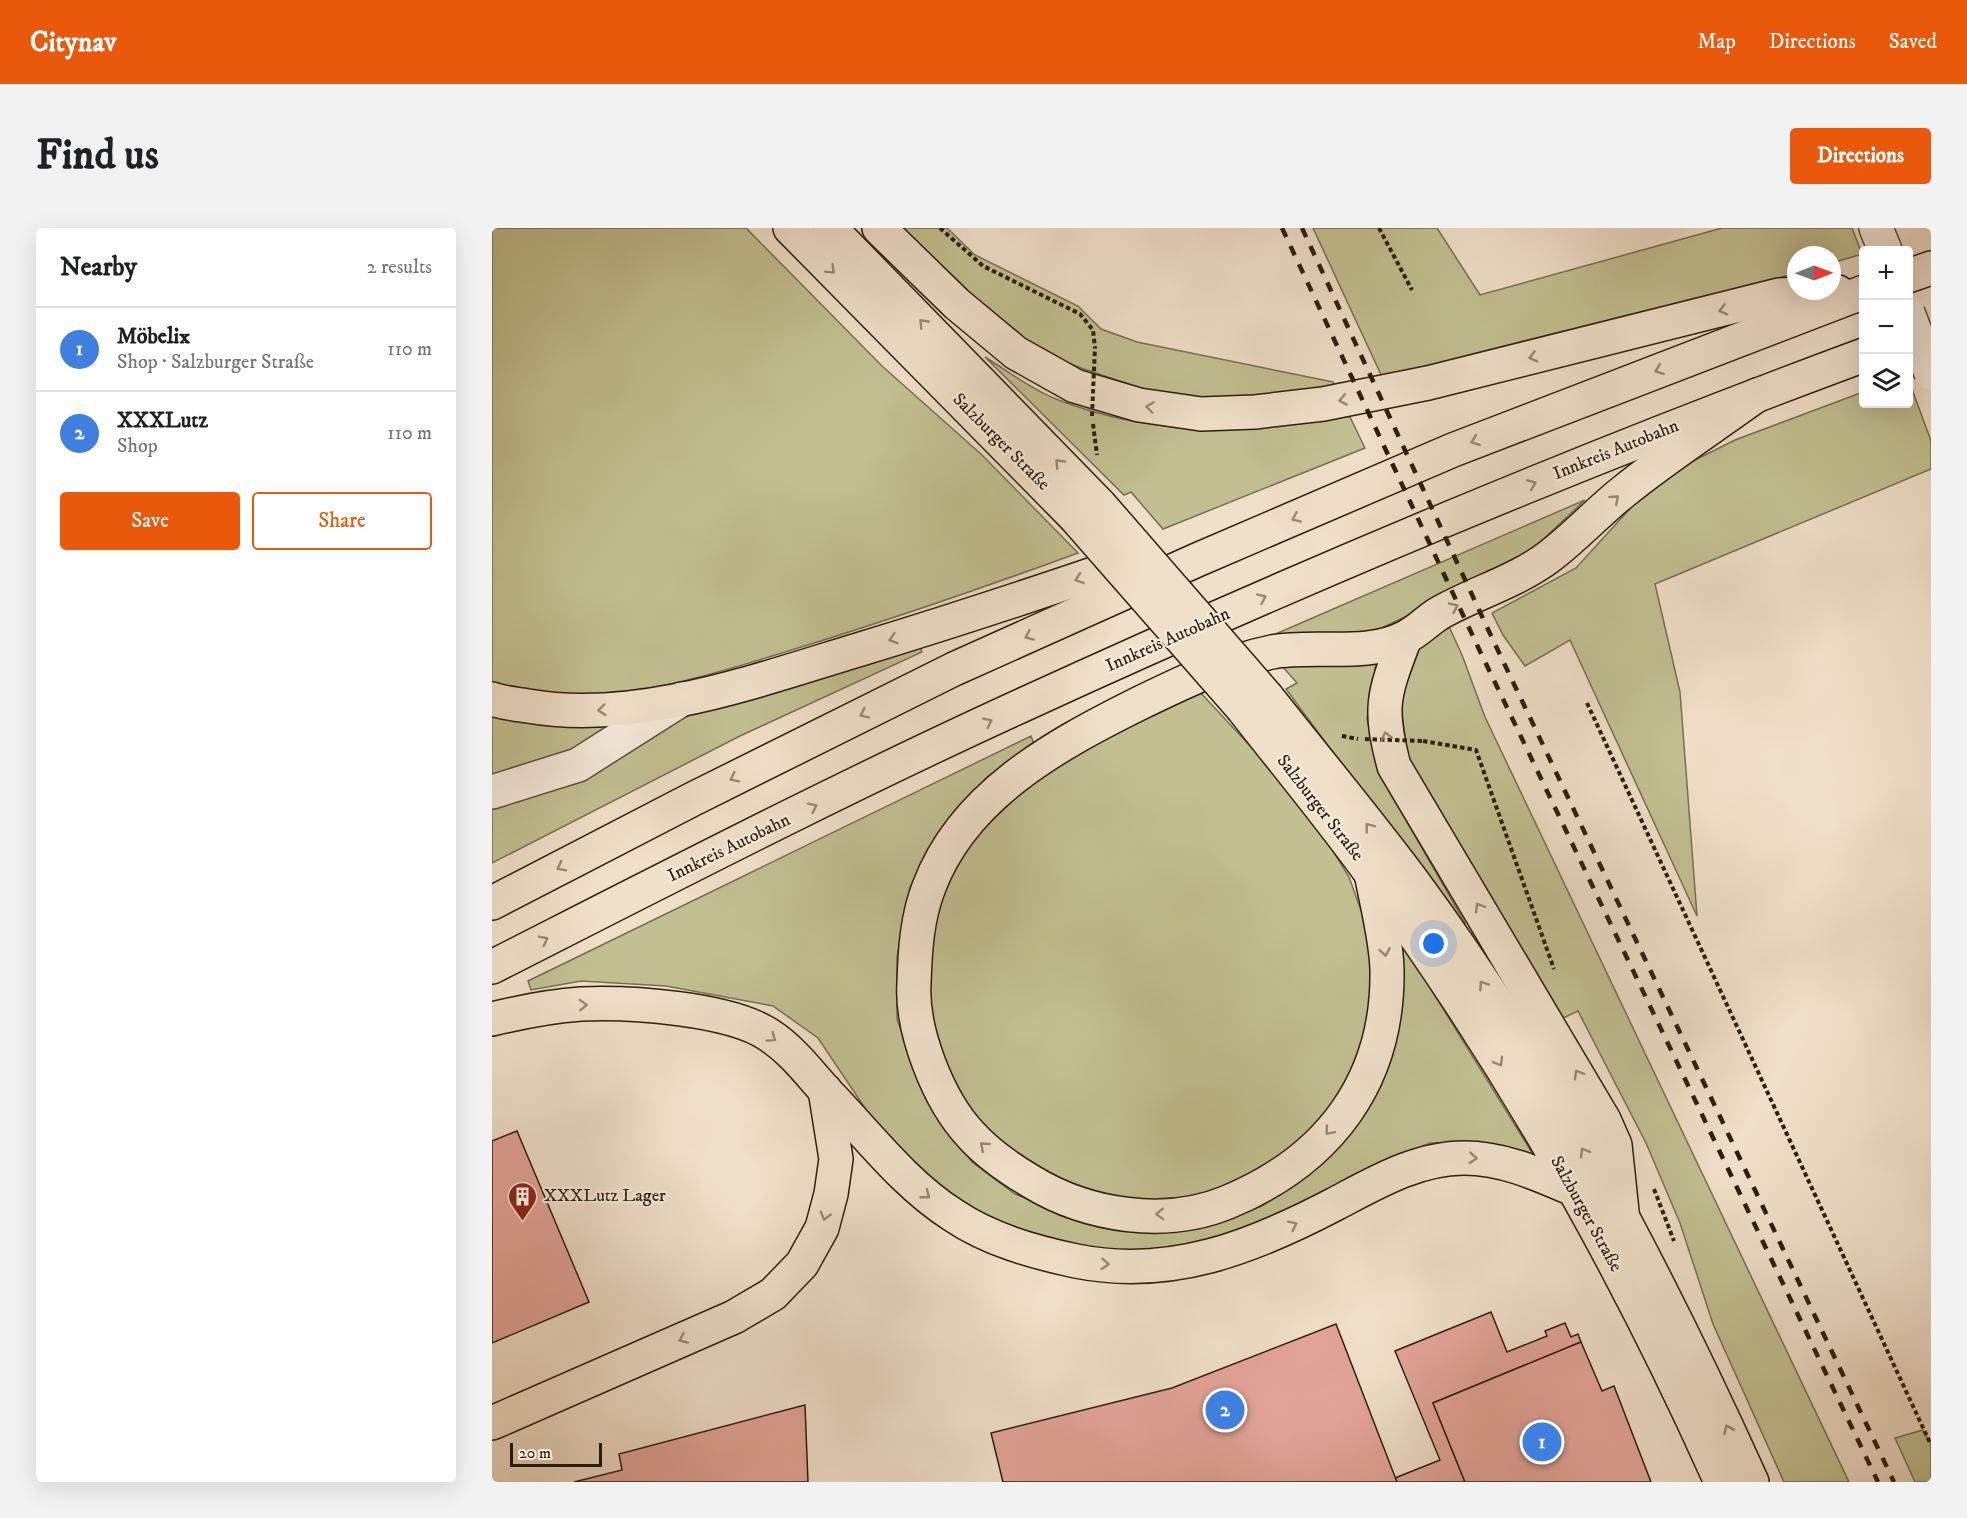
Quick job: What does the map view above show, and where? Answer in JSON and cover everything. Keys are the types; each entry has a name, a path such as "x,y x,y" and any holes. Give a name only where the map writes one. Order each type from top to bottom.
{"main road":[{"name":"Salzburger Straße","path":"790,228 1087,510"},
{"name":"Salzburger Straße","path":"830,228 1087,510 1414,884 1491,996 1623,1221 1686,1341 1752,1482"},
{"path":"879,228 957,304 1016,353 1074,386 1139,405 1201,414 1255,412 1323,404 1428,383 1779,295 1859,291"},
{"path":"1913,274 1931,268"},
{"path":"492,903 693,799 954,669 1197,560 1453,450 1859,293"},
{"path":"1913,337 1931,330"},
{"name":"Innkreis Autobahn","path":"492,967 655,884 1023,704 1358,555 1859,357"},
{"path":"1371,873 1387,963 1386,1009 1378,1052 1358,1095 1328,1133 1293,1169 1260,1189 1215,1207 1161,1215 1112,1213 1060,1199 1009,1168 969,1134 943,1095 923,1047 913,993 916,938 928,887 952,843 991,797 1041,757 1089,729 1171,688 1244,658 1279,651 1376,647 1405,638 1437,615 1494,588 1548,558 1624,491 1757,395"},
{"path":"492,699 545,709 595,711 682,699 762,679 967,617 1134,560 1197,560"},
{"path":"1405,638 1385,689 1384,727 1394,766 1604,1120 1614,1145 1623,1221"},
{"name":"Salzburger Straße","path":"1255,703 1490,1047 1573,1189 1652,1333 1721,1482"},
{"path":"492,1019 525,1011 581,1004 634,1005 707,1014 741,1022 766,1033 795,1054 825,1090 918,1189 954,1216 999,1239 1037,1252 1081,1262 1128,1266 1222,1255 1268,1238 1388,1176 1427,1162 1462,1158 1494,1160 1528,1170 1573,1189"},
{"path":"492,1423 734,1317 773,1294 802,1263 822,1228 831,1194 836,1159 825,1090"}],"street":[{"path":"1876,228 1883,246"},
{"path":"1913,326 1931,373"},
{"path":"492,792 578,765 682,699"}],"path":[{"path":"940,228 983,266 1080,314 1093,330 1095,347 1092,416 1097,458"},
{"path":"1379,228 1412,290"},
{"path":"1587,703 1931,1445"},
{"path":"1365,739 1423,741"}],"shaded area":[{"path":"492,228 746,228 882,366 982,455 1078,553 833,637 662,686 634,691 566,696 524,690 492,682"},
{"path":"898,228 947,228 975,255 1078,306 1101,329 1137,342 1333,382 1338,391 1253,403 1164,396 1081,368 1027,346"},
{"path":"1313,228 1437,228 1480,295 1722,228 1852,228 1859,246 1859,255 1841,260 1841,246 1787,246 1787,276 1661,313 1384,381"},
{"path":"985,357 1056,399 1093,412 1165,426 1238,428 1349,415 1365,448 1163,529 1131,492 1124,495"},
{"path":"1913,392 1931,441 1931,469 1655,584 1680,692 1697,916 1570,640 1525,666 1503,635 1492,613 1576,568 1657,479 1735,440 1859,394 1859,408 1913,408"},
{"path":"1585,500 1518,563 1365,636 1271,636"},
{"path":"1446,620 1485,717 1849,1482 1784,1482 1713,1324 1680,1223 1646,1143 1578,1011 1559,1020 1408,758 1400,698 1413,655"},
{"path":"918,643 922,652 740,736 492,863 492,713 531,723 599,726 749,698"},
{"path":"1376,663 1367,719 1381,777 1465,923 1459,923 1286,689 1297,683 1282,666"},
{"path":"1199,691 1305,805 1349,877 1371,938 1375,1001 1360,1060 1325,1115 1289,1152 1235,1186 1172,1203 1114,1200 1056,1182 994,1142 963,1101 934,1038 927,978 938,900 966,846 1042,772 1115,730"},
{"path":"1031,736 1034,744 986,778 935,838 910,887 897,957 897,1019 926,1100 972,1162 1015,1194 1089,1222 1200,1224 1262,1206 1311,1172 1365,1106 1397,934 1534,1156 1477,1142 1430,1143 1381,1162 1299,1208 1224,1242 1152,1254 1061,1247 978,1217 924,1178 871,1117 818,1038 773,1006 666,986 581,981 531,990 528,981"},
{"path":"1923,1430 1931,1444 1931,1482 1915,1482 1895,1438"}],"building":[{"name":"XXXLutz Lager","path":"517,1131 589,1302 492,1343 492,1141"},
{"path":"1491,1312 1507,1352 1547,1336 1545,1331 1565,1323 1571,1337 1578,1334 1581,1342 1433,1403 1465,1482 1397,1482 1395,1478 1440,1460 1395,1351"},
{"path":"1336,1324 1397,1482 1003,1482 991,1433 1172,1388"},
{"path":"1581,1342 1602,1391 1614,1386 1651,1482 1465,1482 1433,1403"},
{"path":"805,1405 808,1482 574,1482 622,1470 619,1454"}],"railway":[{"path":"1282,228 1478,647 1878,1482"},
{"path":"1302,228 1493,640 1894,1482"}],"place":[{"name":"XXXLutz Lager","path":"523,1222"},
{"name":"XXXLutz","path":"1225,1410"},
{"name":"Möbelix","path":"1542,1442"}]}
